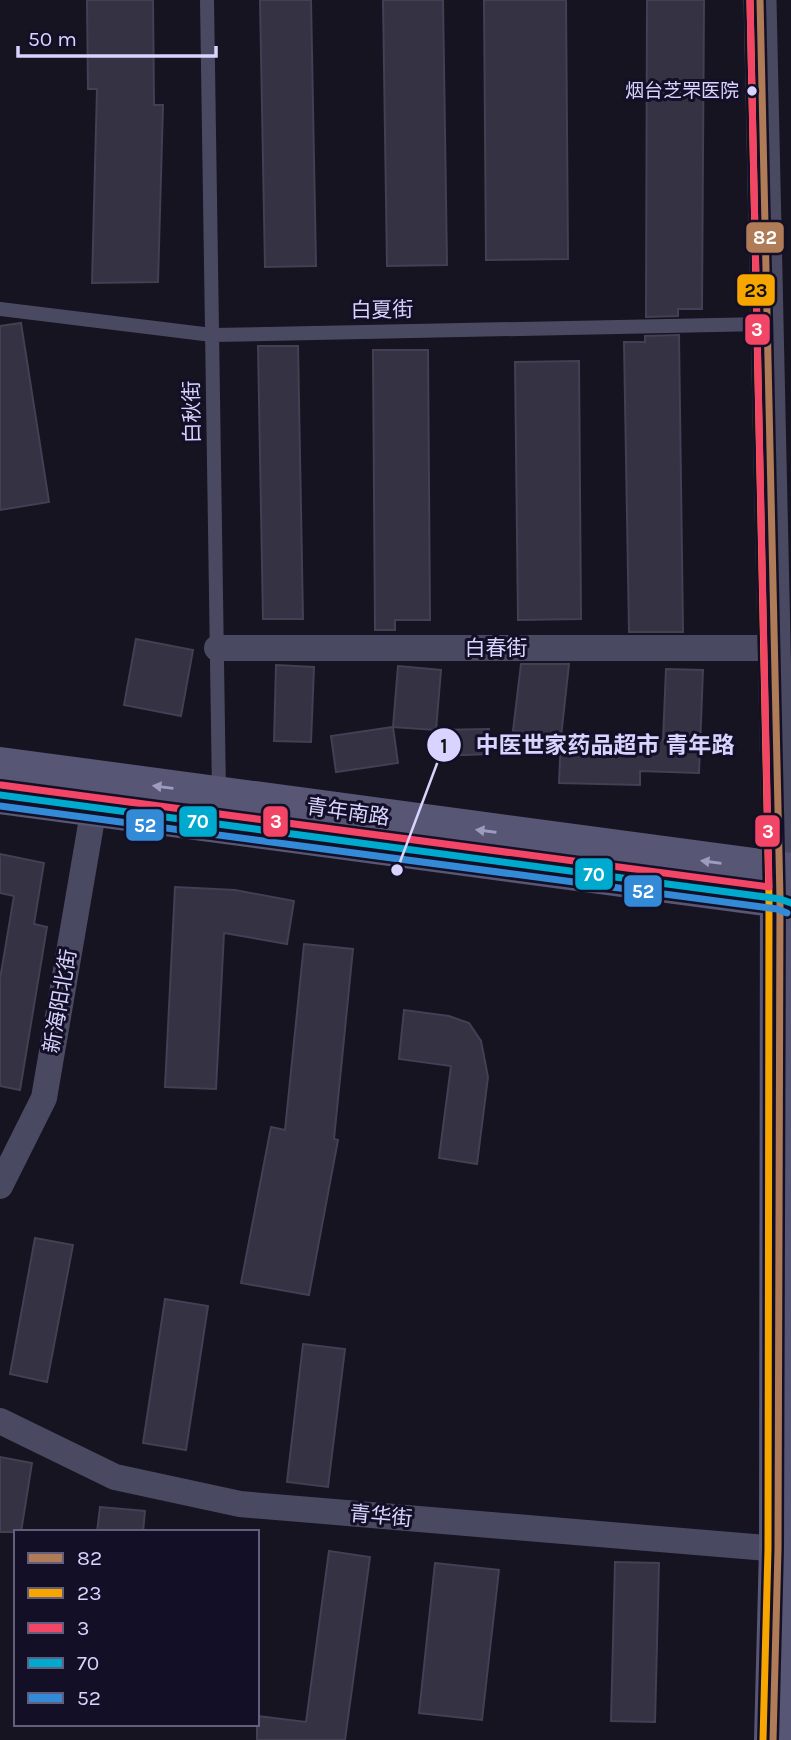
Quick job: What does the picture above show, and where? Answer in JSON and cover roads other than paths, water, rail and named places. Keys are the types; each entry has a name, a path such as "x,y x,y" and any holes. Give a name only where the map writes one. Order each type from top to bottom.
{"main road":[{"name":"青年南路","path":"0,766 220,809 785,886"},
{"name":"青年南路","path":"0,795 94,807 220,809"},
{"path":"773,1740 778,1549 785,886"}],"street":[{"path":"760,0 774,648 785,886"},
{"name":"白春街","path":"217,648 774,648"},
{"name":"新海阳北街","path":"0,1186 44,1098 94,807"},
{"name":"青华街","path":"0,1421 115,1477 240,1504 778,1549"}],"lane":[{"name":"白秋街","path":"207,0 220,809"},
{"name":"白夏街","path":"0,310 212,335 766,324"}],"place":[{"name":"烟台芝罘医院","path":"752,91"},
{"name":"中医世家药品超市 青年路","path":"397,870"}]}
